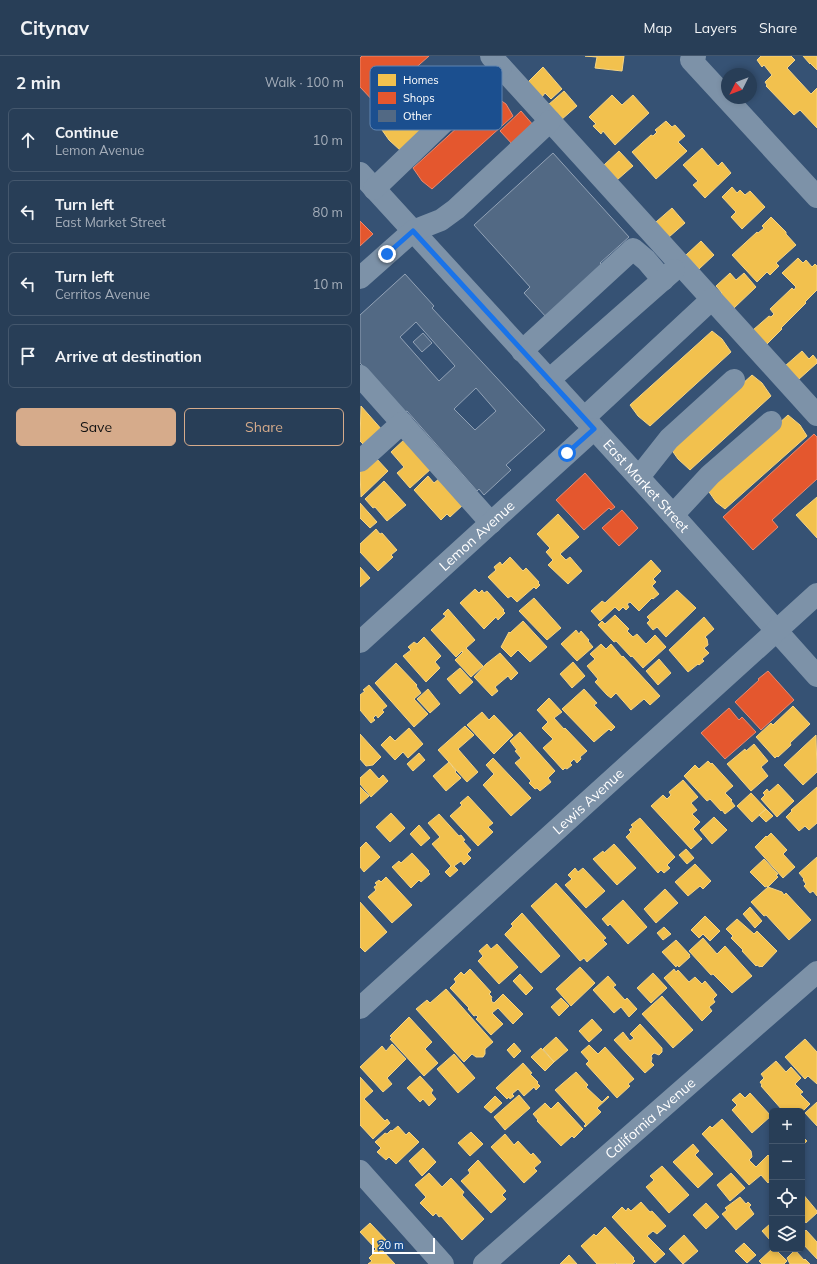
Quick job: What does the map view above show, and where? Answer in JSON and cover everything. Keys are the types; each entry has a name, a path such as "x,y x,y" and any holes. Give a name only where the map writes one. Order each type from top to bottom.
{"street":[{"path":"693,58 817,197"},
{"path":"502,69 817,415"},
{"path":"360,278 413,231 441,220 456,209 550,121"},
{"path":"367,181 422,130"},
{"name":"East Market Street","path":"367,181 639,477 817,676"},
{"path":"522,351 651,232"},
{"path":"633,249 646,260 663,280"},
{"path":"549,380 680,264"},
{"name":"Lemon Avenue","path":"360,642 491,523 712,299"},
{"path":"360,376 491,523"},
{"path":"639,477 669,439 734,380"},
{"path":"673,515 710,475 771,422"},
{"path":"360,461 402,423"},
{"name":"Lewis Avenue","path":"360,1008 817,594"},
{"name":"California Avenue","path":"484,1264 817,972"},
{"path":"360,1171 443,1264"}],"building: Homes":[{"path":"585,56 624,56 622,71 595,68 597,57"},
{"path":"761,56 791,56 795,60 787,68 811,94 817,88 817,128 800,110 794,115 766,86 767,85 765,82 772,75 764,65 762,67 757,60"},
{"path":"803,56 817,56 817,70 810,64"},
{"path":"543,67 562,89 551,99 545,93 542,97 528,82"},
{"path":"564,91 577,106 561,120 548,105"},
{"path":"612,95 622,105 633,95 649,113 615,145 603,131 601,134 593,126 596,124 589,117"},
{"path":"666,121 672,127 675,125 685,136 678,142 687,151 656,179 632,152 651,135 653,136 657,132 655,130"},
{"path":"382,130 423,130 401,151 389,140"},
{"path":"702,148 718,166 722,162 731,173 705,198 693,185 698,181 683,165"},
{"path":"619,151 633,166 617,180 604,165"},
{"path":"732,187 737,193 740,190 745,195 750,191 765,207 742,229 731,217 736,212 722,197"},
{"path":"672,208 685,223 669,237 656,222"},
{"path":"771,217 796,245 776,263 779,266 770,275 767,272 757,282 732,255 757,232 758,233 764,228 762,226"},
{"path":"701,241 714,255 699,269 686,255"},
{"path":"798,258 803,263 806,260 812,267 815,264 817,266 817,290 767,344 753,330 769,316 771,317 774,314 770,309 792,288 794,290 796,287 782,273"},
{"path":"730,273 736,280 744,273 756,287 734,308 716,286"},
{"path":"712,331 722,339 731,352 650,426 638,416 630,405"},
{"path":"802,351 809,359 813,355 817,360 817,363 798,380 785,366"},
{"path":"752,375 762,383 771,396 690,470 678,459 671,449"},
{"path":"361,406 383,431 366,447 360,441"},
{"path":"788,415 800,425 807,436 725,509 716,502 707,489"},
{"path":"406,438 432,468 410,488 397,473 404,467 391,452"},
{"path":"376,458 388,471 361,497 360,472"},
{"path":"428,476 434,483 440,478 464,504 450,517 447,514 441,520 414,490"},
{"path":"384,481 406,505 387,521 375,507 373,508 365,499"},
{"path":"817,497 817,538 796,515"},
{"path":"360,503 377,522 370,528 360,518"},
{"path":"558,514 579,537 560,554 566,560 570,557 582,571 568,584 548,565 553,560 546,552 550,548 537,534"},
{"path":"376,529 380,534 382,533 397,550 391,555 393,557 378,571 360,552 360,544"},
{"path":"510,557 523,571 526,568 540,585 536,589 534,587 517,602 511,596 508,598 488,577 496,570 494,567 500,562 502,565"},
{"path":"651,560 661,571 653,579 656,582 652,586 659,594 653,599 652,598 639,611 630,602 627,604 629,607 626,610 623,607 619,611 615,607 600,621 591,611 602,601 605,603"},
{"path":"360,567 370,578 360,587"},
{"path":"475,589 479,593 482,590 484,593 487,591 505,613 498,620 496,617 484,629 460,603"},
{"path":"677,590 696,608 666,637 657,627 653,630 647,623 650,620 647,617"},
{"path":"534,598 561,628 547,640 519,611"},
{"path":"448,609 475,640 466,648 483,666 471,677 455,660 463,652 462,651 456,657 431,630 446,616 443,614"},
{"path":"615,615 629,629 627,631 633,637 637,634 646,644 655,635 666,647 643,668 616,641 614,642 598,625 602,621 605,624"},
{"path":"704,617 714,629 705,637 708,645 704,648 709,653 702,659 704,661 688,672 669,650"},
{"path":"523,621 547,647 530,662 518,650 511,657 501,647 509,632 510,633"},
{"path":"576,630 579,634 581,631 593,647 577,661 561,644"},
{"path":"424,637 441,656 435,662 440,668 426,682 403,656 411,650 408,647 414,642 417,644"},
{"path":"601,644 606,649 611,644 660,696 650,705 644,699 631,710 616,693 611,698 607,695 595,682 598,679 587,666 595,659 590,654"},
{"path":"500,653 518,673 511,680 508,676 495,687 498,691 492,696 474,677 486,664"},
{"path":"659,659 671,673 658,685 646,671"},
{"path":"573,662 585,676 572,688 560,674"},
{"path":"396,663 417,685 416,686 421,693 414,699 428,714 414,727 375,683"},
{"path":"460,668 473,682 460,694 447,679"},
{"path":"369,685 387,706 382,710 384,712 378,718 376,715 373,718 375,720 371,723 360,710 360,695"},
{"path":"428,689 440,704 430,713 417,699"},
{"path":"584,689 597,703 594,705 615,727 611,731 609,729 594,742 562,709"},
{"path":"549,698 562,712 554,718 587,751 580,757 581,759 577,763 574,759 570,763 572,765 563,770 543,748 553,739 542,728 548,722 537,710"},
{"path":"793,706 810,724 790,743 791,745 775,758 756,737 771,723 773,725"},
{"path":"482,712 489,720 494,715 513,735 494,754 467,725"},
{"path":"465,726 474,735 458,749 478,772 467,782 438,750"},
{"path":"409,728 423,744 408,758 403,752 395,760 381,745 390,736 395,741"},
{"path":"520,732 555,771 548,778 551,782 540,791 537,788 535,789 529,783 531,781 515,763 521,758 515,751 517,750 510,741"},
{"path":"360,734 381,757 373,765 366,766 360,759"},
{"path":"816,735 817,772 803,785 784,765"},
{"path":"754,744 768,761 761,767 768,776 751,791 727,764 745,749 746,751"},
{"path":"419,753 425,760 413,771 407,764"},
{"path":"493,758 531,798 511,816 483,785 494,774 486,765"},
{"path":"708,761 711,764 712,763 733,786 725,793 732,800 731,801 735,806 725,814 710,799 707,801 684,776 695,765 699,769"},
{"path":"449,762 461,778 446,791 433,776"},
{"path":"370,769 379,779 383,775 388,781 371,797 360,784 360,778"},
{"path":"683,780 698,797 691,803 697,810 692,814 700,822 693,829 702,839 691,849 651,806 663,795 667,799 671,795 669,792"},
{"path":"778,784 794,801 777,817 761,799 765,795 763,793 767,789 769,792"},
{"path":"360,787 369,796 360,804"},
{"path":"817,787 817,823 809,830 805,826 799,831 786,817 792,811 791,810"},
{"path":"751,793 766,809 752,822 737,806"},
{"path":"468,796 493,823 488,827 493,832 478,846 450,816 462,805 460,803"},
{"path":"766,809 773,816 766,822 759,815"},
{"path":"391,813 405,828 390,842 376,827"},
{"path":"439,814 459,836 461,835 465,840 463,841 471,850 467,854 471,858 464,865 461,861 454,866 458,870 450,877 445,872 451,866 432,844 440,837 428,823"},
{"path":"714,817 727,830 712,844 700,830"},
{"path":"640,818 675,857 667,865 670,868 664,873 661,870 658,873 626,837 631,832 629,830 633,827 631,825"},
{"path":"419,825 430,838 421,846 410,834"},
{"path":"771,833 787,850 783,854 795,867 783,878 755,847"},
{"path":"366,842 380,857 364,872 360,867 360,848"},
{"path":"614,844 636,868 617,885 593,859 603,851 604,853"},
{"path":"686,849 694,858 687,864 679,855"},
{"path":"412,853 430,874 421,882 419,880 411,888 392,867 399,861 401,863"},
{"path":"817,857 817,896 813,891 810,893 804,886 806,884 799,873"},
{"path":"764,859 778,874 776,875 778,877 768,887 765,887 750,872"},
{"path":"695,864 711,881 703,889 700,886 688,896 675,882"},
{"path":"575,868 578,872 583,868 605,891 586,908 565,885 572,879 568,875"},
{"path":"386,877 412,905 392,923 368,897 376,890 374,887 377,885 375,883 379,880 381,882"},
{"path":"556,883 606,938 603,940 607,944 587,962 584,958 580,961 531,906"},
{"path":"768,887 782,892 784,895 786,893 811,920 789,940 766,915 764,916 751,902"},
{"path":"665,889 678,903 656,923 644,909"},
{"path":"623,900 647,927 628,944 610,924 608,926 602,919"},
{"path":"360,902 387,932 365,952 360,947"},
{"path":"750,907 762,921 755,928 743,914"},
{"path":"522,913 560,956 541,973 505,935 513,926 511,924"},
{"path":"705,916 720,931 710,941 703,934 699,938 691,930"},
{"path":"737,919 754,934 757,931 777,951 762,967 756,966 731,938 733,936 726,929"},
{"path":"664,927 671,934 663,940 657,933"},
{"path":"703,938 717,954 725,946 752,976 732,993 713,974 711,975 689,951"},
{"path":"676,940 690,955 690,957 679,967 677,965 676,967 662,952"},
{"path":"487,944 491,949 497,944 518,967 499,984 478,961 483,956 479,951"},
{"path":"580,967 595,983 571,1006 556,989"},
{"path":"470,969 491,992 489,994 492,997 491,1001 494,1003 503,994 523,1014 513,1024 498,1008 492,1013 503,1024 491,1035 476,1019 478,1017 476,1015 474,1016 468,1009 469,1008 450,988 456,982 454,979 461,972 464,975"},
{"path":"674,969 676,972 678,970 689,982 695,977 702,984 705,981 717,995 713,999 715,1002 709,1007 712,1011 702,1021 664,978"},
{"path":"653,973 667,988 651,1003 637,988"},
{"path":"520,974 533,988 526,995 513,981"},
{"path":"608,976 616,985 613,987 625,1000 627,998 637,1009 629,1017 621,1007 614,1013 593,990"},
{"path":"446,989 493,1042 485,1049 485,1054 483,1057 476,1057 472,1054 464,1062 416,1009 427,1000 430,1003"},
{"path":"662,996 693,1030 673,1048 642,1014"},
{"path":"561,998 569,1006 559,1016 551,1007"},
{"path":"409,1017 432,1042 425,1049 438,1063 424,1076 390,1039 392,1038 390,1036"},
{"path":"592,1019 602,1030 589,1042 579,1031"},
{"path":"640,1024 662,1048 662,1052 659,1055 654,1053 651,1056 651,1062 654,1065 645,1073 614,1040 623,1032 630,1041 634,1038 630,1034"},
{"path":"556,1037 568,1050 554,1062 543,1049"},
{"path":"805,1039 817,1052 817,1084 808,1076 805,1079 785,1057"},
{"path":"514,1043 521,1051 514,1058 507,1050"},
{"path":"392,1044 406,1059 387,1078 392,1084 383,1092 360,1067 382,1046 386,1051"},
{"path":"589,1045 598,1054 605,1047 634,1079 628,1084 630,1086 617,1098 586,1064 589,1061 581,1052"},
{"path":"541,1048 554,1062 545,1071 531,1057"},
{"path":"454,1054 475,1078 458,1093 437,1069"},
{"path":"776,1061 786,1072 791,1067 801,1078 795,1084 803,1092 800,1094 810,1104 805,1109 780,1108 761,1086 762,1085 760,1082 764,1078 761,1074"},
{"path":"523,1063 532,1073 530,1074 540,1086 536,1090 534,1087 524,1096 518,1089 512,1094 514,1096 507,1099 496,1088"},
{"path":"576,1072 588,1085 586,1087 602,1102 608,1096 609,1097 597,1108 601,1112 585,1127 584,1126 586,1124 555,1090"},
{"path":"420,1076 433,1090 431,1093 436,1099 429,1106 423,1099 420,1102 407,1088"},
{"path":"360,1077 373,1091 364,1099 385,1121 387,1119 390,1123 373,1139 360,1125"},
{"path":"740,1093 745,1098 750,1093 769,1114 769,1118 752,1133 732,1110 737,1105 732,1100"},
{"path":"519,1095 530,1108 505,1130 494,1117"},
{"path":"495,1096 502,1103 491,1113 484,1107"},
{"path":"558,1102 583,1129 574,1138 572,1136 561,1146 537,1121 538,1120 533,1114 545,1103 551,1109"},
{"path":"817,1102 817,1126 805,1113"},
{"path":"722,1119 751,1151 752,1157 749,1160 756,1167 768,1155 769,1182 768,1183 761,1175 749,1185 702,1134 710,1126 712,1128"},
{"path":"398,1126 406,1135 409,1132 419,1142 396,1164 389,1157 386,1160 377,1152 381,1148 375,1142 385,1133 387,1134"},
{"path":"471,1132 483,1144 470,1156 458,1143"},
{"path":"505,1134 514,1145 518,1141 531,1155 533,1153 541,1162 534,1168 537,1171 524,1183 491,1147"},
{"path":"693,1144 699,1151 695,1155 713,1174 698,1188 673,1162"},
{"path":"423,1148 436,1162 422,1176 409,1161"},
{"path":"478,1160 506,1191 502,1195 506,1199 491,1213 461,1181 470,1173 468,1170"},
{"path":"662,1166 689,1195 669,1213 646,1187 654,1180 650,1176"},
{"path":"429,1173 442,1187 451,1178 464,1192 462,1195 484,1219 462,1240 441,1216 439,1217 436,1213 433,1216 420,1203 426,1197 415,1185"},
{"path":"731,1173 745,1188 730,1201 717,1185"},
{"path":"740,1197 746,1204 748,1202 751,1205 749,1207 754,1214 736,1230 722,1214 727,1210 725,1208"},
{"path":"805,1197 817,1211 817,1213 806,1223"},
{"path":"641,1202 666,1226 657,1234 653,1231 647,1236 665,1254 655,1263 612,1217 622,1207 626,1211 628,1208 631,1211"},
{"path":"706,1203 719,1217 706,1229 693,1215"},
{"path":"370,1223 388,1242 381,1249 395,1264 368,1264 372,1261 369,1258 376,1249 360,1232"},
{"path":"769,1225 769,1239 762,1231"},
{"path":"605,1227 634,1258 633,1259 635,1261 632,1264 597,1264 581,1246 594,1234 596,1236"},
{"path":"806,1230 817,1242 817,1259 805,1246"},
{"path":"684,1235 698,1251 683,1264 669,1249"},
{"path":"744,1243 756,1255 747,1263 735,1251"},
{"path":"769,1252 778,1252 787,1261 784,1264 762,1264 759,1261"},
{"path":"793,1252 797,1252 810,1264 790,1264 787,1258"},
{"path":"569,1255 577,1264 560,1264"}],"building: Shops":[{"path":"362,56 429,56 418,66 370,66 370,98 360,87 360,58"},
{"path":"502,101 506,104 513,116 502,126"},
{"path":"521,111 534,126 513,145 500,131"},
{"path":"455,130 497,130 432,189 422,181 413,168"},
{"path":"360,221 373,234 360,246"},
{"path":"814,434 817,437 817,479 772,520 778,527 753,550 723,517"},
{"path":"585,473 615,507 611,510 609,508 584,530 556,500"},
{"path":"622,510 638,528 619,546 602,528"},
{"path":"768,671 794,700 761,730 735,702"},
{"path":"729,708 739,720 742,717 756,732 725,759 701,733"}],"building: Other":[{"path":"553,153 629,237 600,263 604,267 547,318 524,293 530,287 474,225"},
{"path":"405,274 434,306 432,308 545,430 506,465 511,470 484,495 479,489 477,491 407,411 405,412 360,363 360,315","holes":["416,322 455,366 439,381 400,337","476,388 496,411 475,430 454,409"]},
{"path":"423,333 432,343 422,352 413,342"}],"route":[{"path":"387,254 413,231 594,429 567,453"}]}
